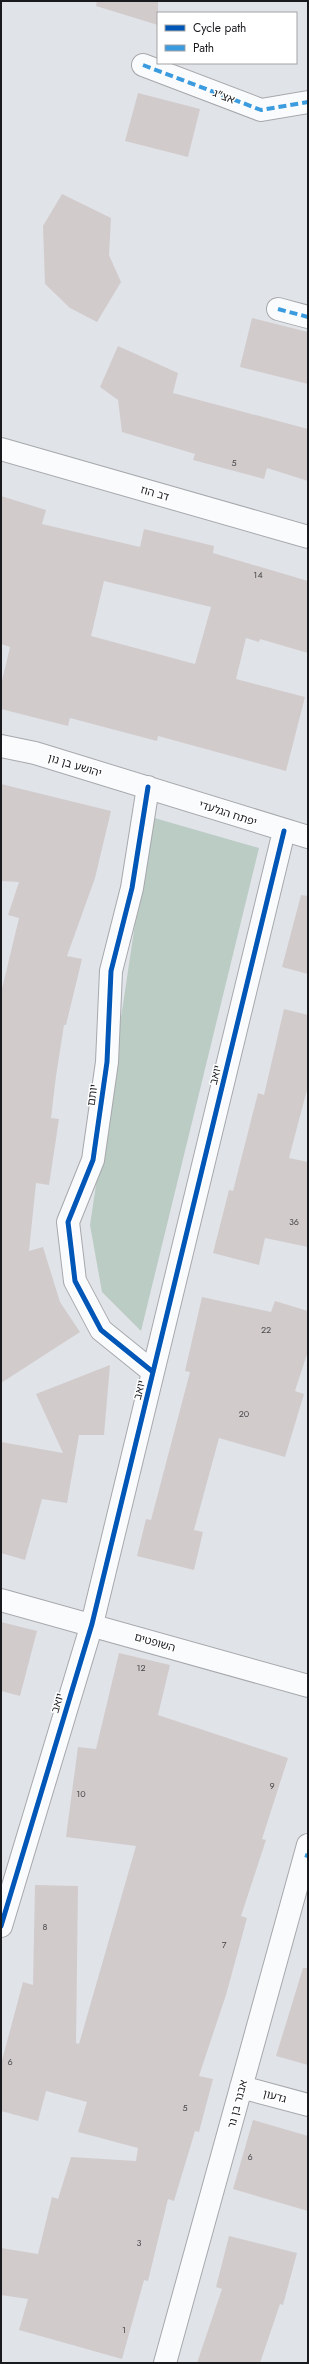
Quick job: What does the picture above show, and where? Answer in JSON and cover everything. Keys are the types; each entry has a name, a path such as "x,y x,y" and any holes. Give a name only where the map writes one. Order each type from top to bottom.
{"street":[{"name":"אצ\"ג","path":"143,65 261,110 308,102"},
{"path":"278,309 308,317"},
{"name":"דב הוז","path":"1,449 308,537"},
{"name":"יהושע בן נון","path":"1,746 35,753 148,787"},
{"name":"יפתח הגלעדי","path":"148,787 284,831 308,837"},
{"name":"יותם","path":"148,787 132,888 110,971 107,1062 93,1160 68,1222 75,1281 101,1330 153,1372"},
{"name":"יואב","path":"1,1926 92,1624 284,831"},
{"name":"השופטים","path":"1,1600 92,1624 308,1686"},
{"name":"אבנר בן נר","path":"165,2363 308,1845"},
{"name":"גדעון","path":"242,2087 308,2105"}],"shaded area":[{"path":"151,817 259,848 141,1331 102,1292 90,1225"}],"building":[{"path":"97,1 158,1 157,25 96,6"},
{"path":"138,93 200,109 188,157 125,141"},
{"path":"62,194 111,218 109,255 121,282 97,322 70,308 45,284 43,226"},
{"path":"252,318 308,332 308,384 240,367"},
{"path":"118,346 178,373 173,393 308,429 308,481 267,468 264,479 193,460 195,454 122,432 118,400 100,387"},
{"path":"1,496 46,510 42,524 140,547 144,529 214,546 213,553 308,581 308,653 260,639 259,642 246,638 236,679 305,697 286,771 158,736 157,741 70,718 68,726 1,709 1,685 10,647 1,644","holes":["104,581 211,607 195,664 91,636"]},
{"path":"1,784 111,811 95,878 67,956 82,959 66,1025 64,1025 56,1076 51,1118 59,1119 49,1185 36,1183 29,1251 43,1247 60,1302 80,1332 1,1383 1,993 19,918 8,915 19,882 1,881"},
{"path":"301,895 308,896 308,974 282,967"},
{"path":"284,1009 308,1015 308,1086 289,1158 308,1162 308,1247 265,1238 259,1265 213,1253 229,1190 233,1191 258,1093 264,1095"},
{"path":"202,1297 271,1312 275,1301 308,1311 308,1351 295,1391 304,1394 285,1457 219,1438 194,1530 203,1532 194,1570 137,1556 146,1519 151,1520 190,1372 185,1371"},
{"path":"110,1365 104,1435 79,1435 67,1503 42,1499 25,1560 1,1553 1,1442 63,1453 36,1394"},
{"path":"1,1622 37,1631 20,1696 1,1691"},
{"path":"119,1653 170,1665 158,1715 288,1758 262,1839 266,1840 241,1916 247,1918 226,1995 199,2076 213,2079 199,2132 195,2131 174,2201 168,2199 148,2281 144,2280 122,2359 19,2330 28,2299 1,2295 1,2248 38,2254 52,2197 58,2199 71,2157 136,2161 138,2148 78,2132 87,2102 46,2091 38,2121 1,2111 1,2064 23,1982 33,1985 35,1885 78,1886 76,2043 79,2044 136,1846 66,1837 78,1747 96,1749"},
{"path":"303,1968 308,1968 308,2065 276,2056"},
{"path":"253,2120 308,2136 308,2211 233,2189"},
{"path":"229,2236 297,2253 283,2305 280,2304 260,2363 197,2363 222,2289 216,2287"}],"marked path":[{"path":"143,65 261,110 308,102"},
{"path":"278,309 308,317"}],"cycle path":[{"path":"148,787 132,888 111,971 107,1062 93,1160 68,1222 75,1281 101,1330 153,1372"},
{"path":"1,1926 92,1624 284,831"}]}
